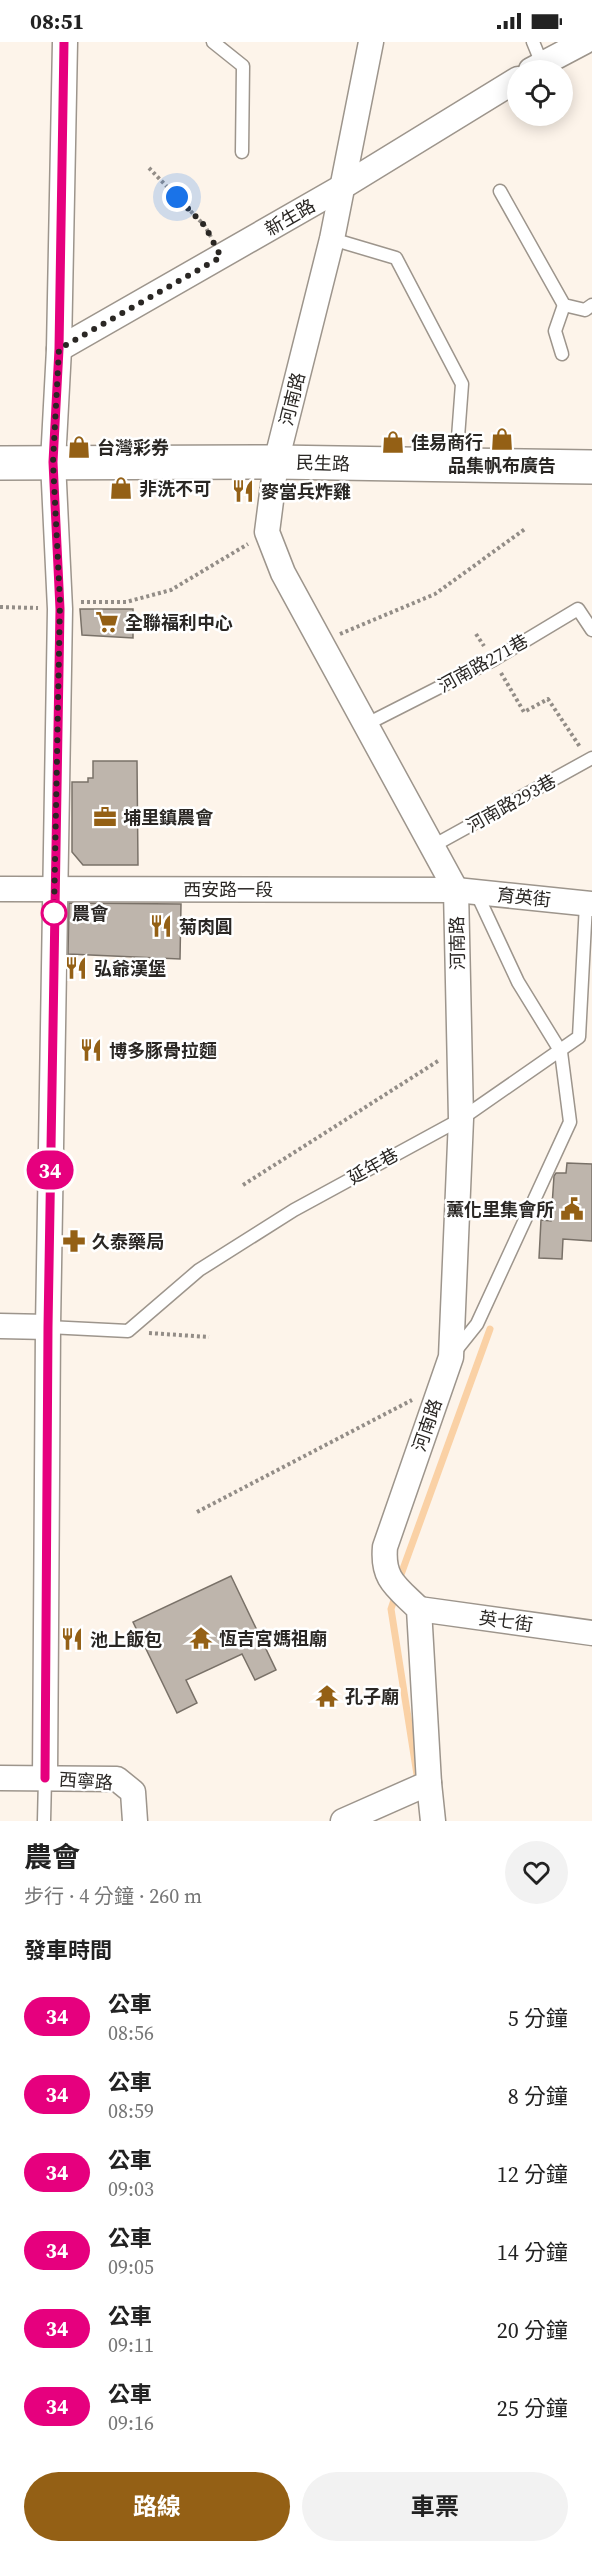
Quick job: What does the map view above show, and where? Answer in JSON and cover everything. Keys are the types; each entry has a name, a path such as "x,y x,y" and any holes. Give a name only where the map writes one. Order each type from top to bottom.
{"street":[{"path":"45,1778 48,1327 60,605 53,462 59,349 64,42"},
{"name":"河南路","path":"371,42 332,239 276,462 267,532 283,573 431,847 466,891 459,1048 461,1119 451,1357 384,1555 389,1581 419,1609"},
{"path":"535,59 584,42"},
{"name":"新生路","path":"59,349 342,187 507,86"},
{"name":"民生路","path":"0,463 276,462 456,467 592,467"},
{"name":"西安路一段","path":"0,889 466,891"},
{"name":"育英街","path":"466,891 589,904"},
{"path":"0,1326 48,1327"},
{"path":"419,1609 433,1821"},
{"name":"英七街","path":"419,1609 592,1633"},
{"name":"西寧路","path":"0,1778 117,1779 133,1792 135,1821"},
{"path":"343,1821 429,1783"}],"lane":[{"path":"213,42 243,66 242,152"},
{"path":"500,192 564,305 585,310 592,305"},
{"path":"332,239 396,258 462,384 456,467"},
{"path":"562,354 555,331 564,305"},
{"name":"河南路271巷","path":"365,725 493,660 578,609 592,630"},
{"name":"河南路293巷","path":"431,847 590,760"},
{"path":"451,1357 477,1324 570,1122 561,1052 466,891"},
{"name":"延年巷","path":"128,1331 199,1270 294,1210 461,1119 561,1052 579,1037 589,904"},
{"path":"48,1327 128,1331"},
{"path":"44,1821 45,1778"}],"path":[{"path":"149,168 205,226 221,257"},
{"path":"322,642 435,594 525,529"},
{"path":"0,608 126,602 171,590 267,532"},
{"path":"476,634 524,712 548,699 590,760"},
{"path":"243,1185 459,1048"},
{"path":"128,1331 209,1337"},
{"path":"197,1512 441,1385"}],"building":[{"name":"全聯福利中心","path":"80,609 133,609 133,638 82,635"},
{"name":"埔里鎮農會","path":"93,761 137,761 138,865 83,865 72,852 72,782 88,782 88,778 93,778"},
{"path":"69,903 181,904 180,959 68,954"},
{"name":"薰化里集會所","path":"567,1163 592,1164 592,1241 563,1239 562,1259 539,1258 541,1220 551,1221 554,1176 556,1173 566,1173"},
{"name":"恆吉宮媽祖廟","path":"231,1576 276,1670 255,1680 242,1654 186,1680 197,1703 177,1713 133,1622"}],"waterway":[{"path":"399,1580 490,1329"},
{"path":"396,1594 391,1609 418,1781"}],"bus line":[{"name":"34","path":"45,1778 48,1327 60,609 53,462 59,349 64,42"}],"place":[{"name":"品集帆布廣告","path":"502,439"},
{"name":"佳易商行","path":"393,442"},
{"name":"台灣彩券","path":"79,447"},
{"name":"非洗不可","path":"121,488"},
{"name":"麥當兵炸雞","path":"243,491"},
{"name":"全聯福利中心","path":"107,622"},
{"name":"埔里鎮農會","path":"105,817"},
{"name":"農會","path":"54,913"},
{"name":"菊肉圓","path":"161,926"},
{"name":"弘爺漢堡","path":"76,968"},
{"name":"博多豚骨拉麵","path":"91,1050"},
{"name":"薰化里集會所","path":"572,1209"},
{"name":"久泰藥局","path":"74,1241"},
{"name":"恆吉宮媽祖廟","path":"201,1638"},
{"name":"池上飯包","path":"72,1639"},
{"name":"孔子廟","path":"327,1696"}],"route":[{"path":"54,913 60,602 53,462 59,349 221,257 205,226 177,197"}]}
